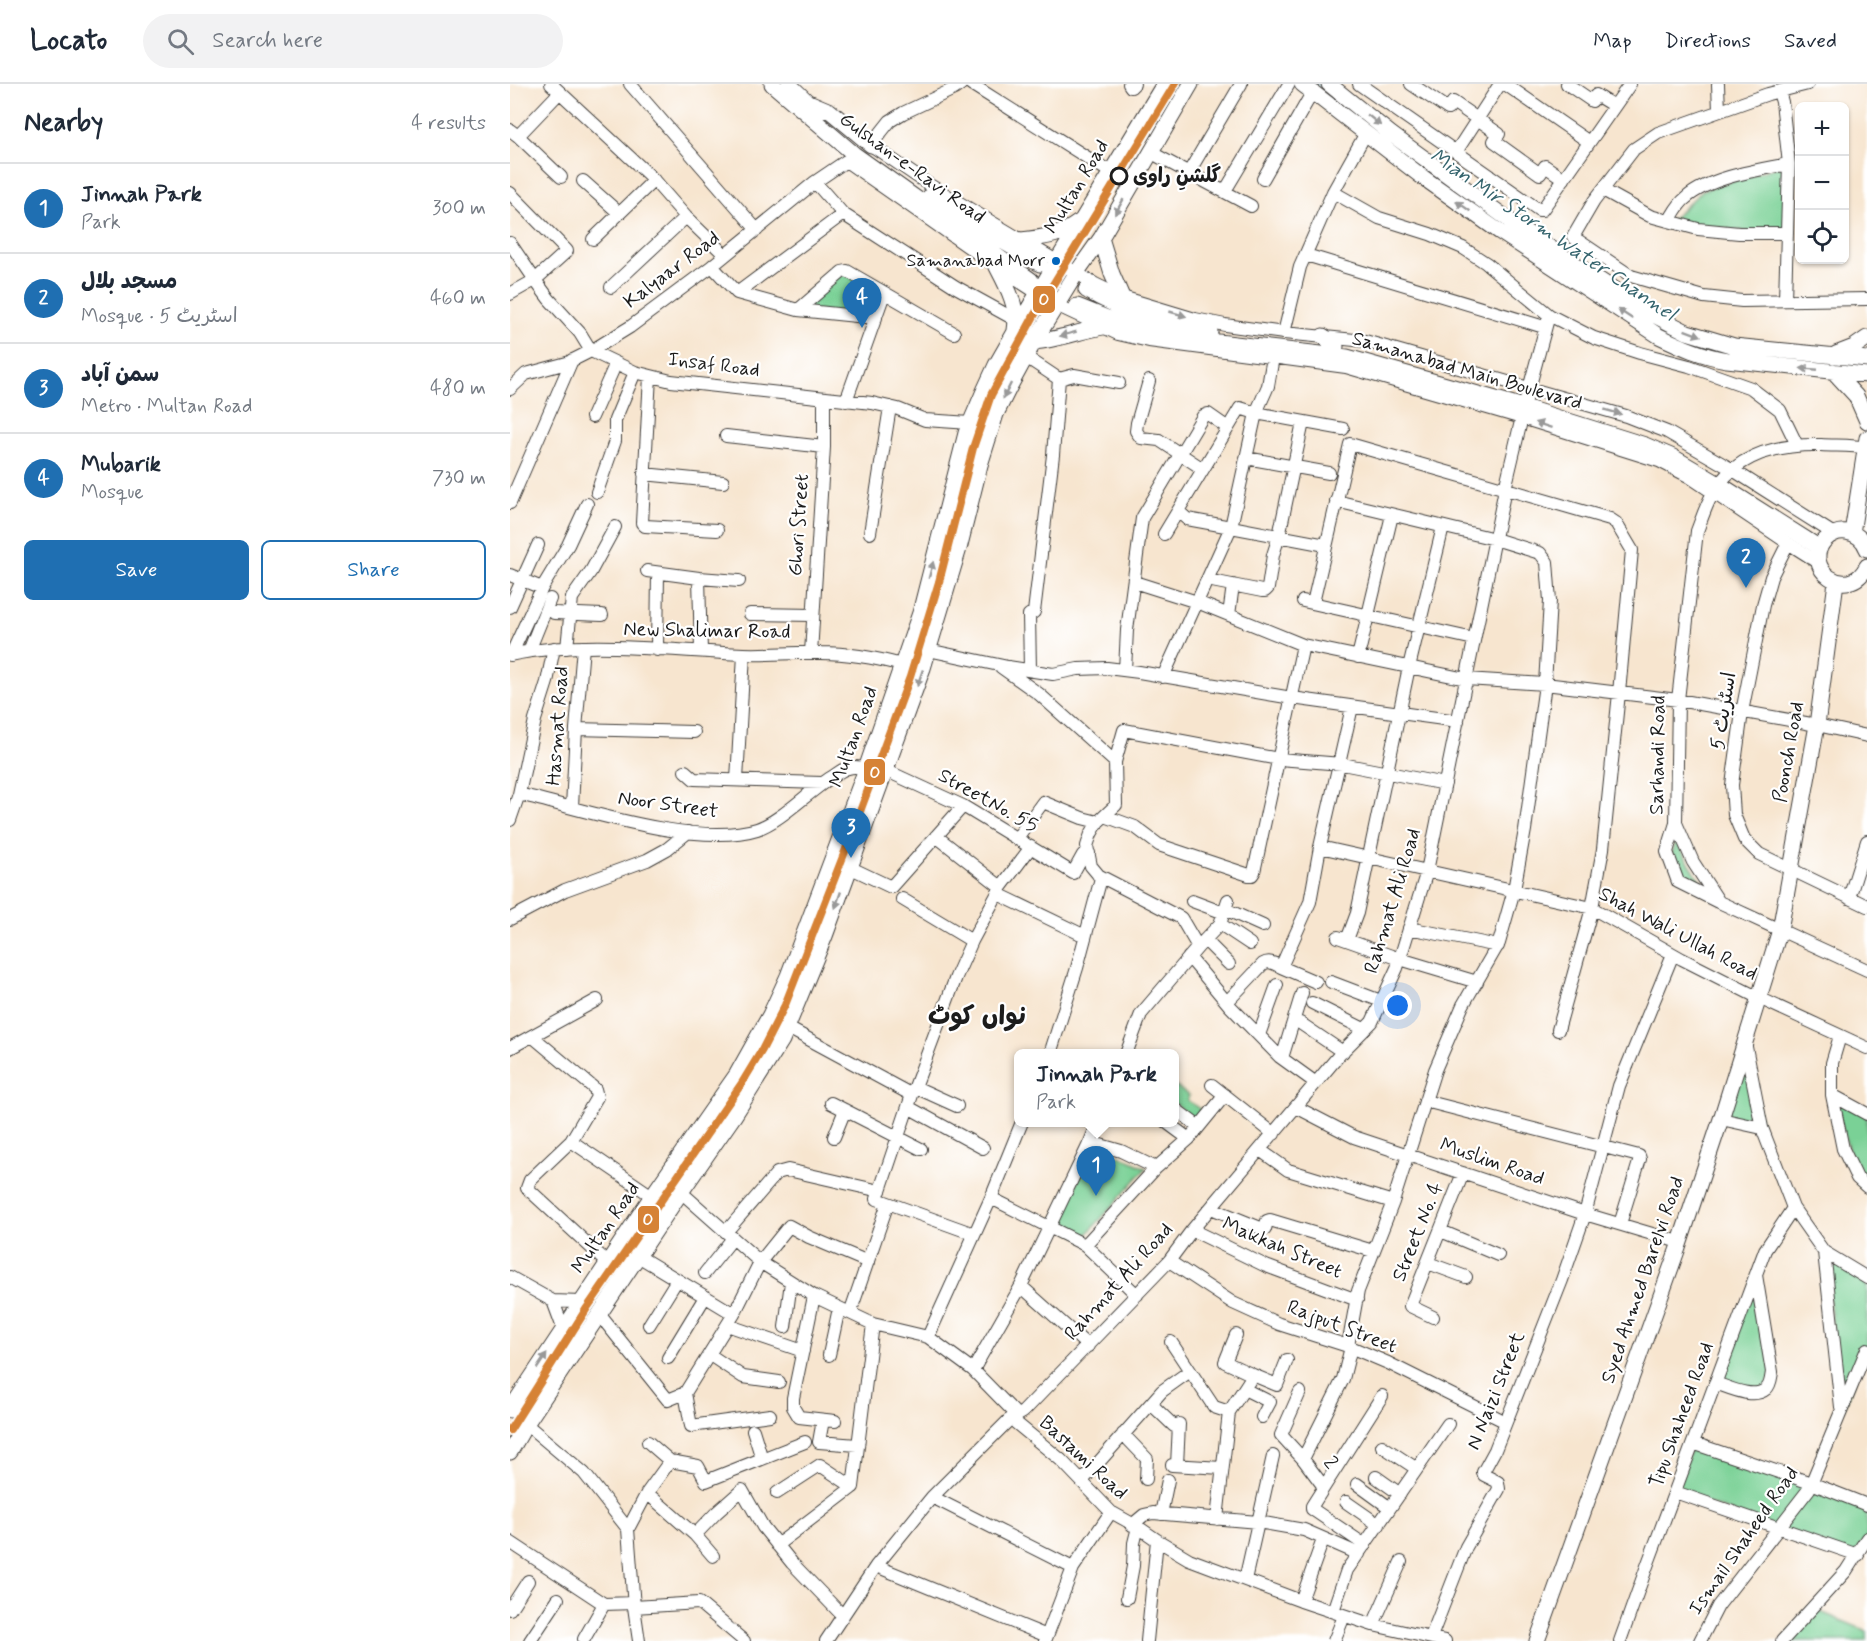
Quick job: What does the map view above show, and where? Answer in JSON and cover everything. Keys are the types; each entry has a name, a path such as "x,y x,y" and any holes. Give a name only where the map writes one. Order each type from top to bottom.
{"main road":[{"name":"Multan Road","path":"510,1410 652,1196 717,1104 752,1047 788,976 866,769 920,613 970,423 1035,287 1058,261 1164,84"},
{"name":"Multan Road","path":"510,1452 599,1314 734,1116 773,1056 788,1028 825,936 908,713 960,545 987,438 1003,399 1056,305 1101,238 1191,84"},
{"path":"1329,84 1504,226 1659,336 1708,357 1741,363 1867,375"},
{"path":"781,87 789,108 846,161"},
{"name":"Gulshan-e-Ravi Road","path":"781,87 808,102 860,148 928,196 1040,264"},
{"name":"Gulshan-e-Ravi Road","path":"781,87 854,154 1035,287"},
{"path":"1307,88 1421,176 1650,314 1687,332 1734,346 1867,359"},
{"path":"808,102 830,111 871,145"},
{"path":"1020,240 1053,236 1067,231 1082,220"},
{"path":"1101,238 1122,297"},
{"path":"997,267 1006,285 1015,327"},
{"name":"Samanabad Main Boulevard","path":"1086,290 1136,314 1176,326 1333,351 1347,357 1525,404 1660,451 1722,481 1824,546 1822,570 1836,582"},
{"name":"Samanabad Main Boulevard","path":"1077,306 1150,332 1184,338 1333,351"},
{"path":"1034,342 1048,341 1064,335 1103,327"},
{"path":"1315,363 1333,351 1323,336"},
{"path":"1824,355 1839,353 1867,339"},
{"path":"1833,371 1856,396 1867,421"},
{"path":"1852,533 1867,445"},
{"path":"1824,546 1840,532 1852,533 1860,538 1867,549"},
{"path":"1836,582 1850,582 1865,573"},
{"name":"Poonch Road","path":"1780,930 1816,725 1836,582"},
{"name":"Syed Ahmed Barelvi Road","path":"1537,1641 1679,1242 1721,1119 1780,930"},
{"path":"717,1104 734,1116"}],"street":[{"path":"630,84 757,230"},
{"path":"971,84 1110,172"},
{"path":"1129,84 1131,87 1134,84"},
{"path":"1190,172 1241,84"},
{"path":"1225,191 1289,84"},
{"path":"1411,84 1448,109 1453,102 1478,118 1499,134 1494,141 1530,168 1540,174 1545,166 1564,179"},
{"path":"1456,152 1500,84"},
{"path":"1505,84 1589,142"},
{"path":"1567,84 1592,101 1596,95 1614,106"},
{"path":"1362,85 1542,210 1630,84"},
{"path":"1718,84 1719,111"},
{"path":"1808,84 1719,111 1658,133 1634,149 1572,237 1631,276 1704,297 1742,301 1867,298"},
{"path":"955,86 890,121 871,145 928,184 1077,272 1122,297 1195,319 1284,333 1365,341 1525,404"},
{"path":"561,177 514,133 555,88 654,180 686,217 725,255"},
{"path":"1263,179 1307,88"},
{"path":"1779,92 1789,164 1785,300"},
{"path":"1284,333 1300,267 1333,192 1366,133"},
{"path":"1150,152 1251,206"},
{"path":"846,161 997,267 1035,287 1056,305 1118,334 1149,341 1346,367 1525,404 1626,416 1667,432 1788,543 1824,546"},
{"name":"Kalyaar Road","path":"512,383 526,374 572,360 591,351 630,327 712,266 815,182 846,161"},
{"path":"1669,221 1686,197 1698,190 1715,182 1789,164"},
{"path":"593,239 654,180"},
{"path":"583,181 619,213"},
{"path":"815,182 843,214 1015,327"},
{"path":"1603,190 1650,216 1698,229 1739,233 1787,233"},
{"path":"1333,192 1379,218 1430,234 1463,248 1486,263 1547,321"},
{"path":"510,193 567,251 535,280 510,294"},
{"path":"737,293 843,214"},
{"path":"611,287 686,217"},
{"name":"Insaf Road","path":"510,243 549,299 580,333 591,351 635,372 691,384 775,391 824,399 872,403 925,420 970,423"},
{"path":"1306,255 1547,321 1751,388 1780,410 1797,445"},
{"path":"712,266 737,293 798,310 876,318"},
{"path":"798,310 842,272 847,271 954,333"},
{"path":"846,401 884,294"},
{"name":"Rahmat Ali Road","path":"826,1641 876,1566 932,1497 1010,1420 1023,1412 1169,1261 1192,1230 1316,1083 1372,1022 1400,959 1427,871 1505,489 1547,321"},
{"path":"1026,357 1059,379 1074,375 1119,383"},
{"path":"1163,677 1232,527 1256,413 1268,386 1274,357"},
{"path":"510,504 572,360"},
{"path":"592,417 616,363"},
{"path":"597,492 615,441 615,420 635,372"},
{"path":"650,376 642,523 645,526 717,530"},
{"path":"1030,670 1029,616 1034,612 1053,455 1059,379"},
{"path":"1149,381 1136,431 1141,438 1159,440 1203,469"},
{"path":"510,402 514,393 512,383"},
{"name":"Ghori Street","path":"811,653 824,447 824,399"},
{"path":"870,532 890,407"},
{"path":"1164,534 1240,408 1343,429"},
{"path":"1125,670 1127,630 1142,518 1205,414 1228,428"},
{"path":"1207,580 1266,591 1268,588 1273,555 1303,422"},
{"path":"726,436 824,447"},
{"path":"1474,639 1308,602 1326,545 1350,444 1614,521 1631,547 1603,849 1592,908 1558,1030"},
{"path":"1722,481 1743,461 1758,454 1797,445 1867,445"},
{"path":"1246,458 1329,473"},
{"path":"644,474 723,482"},
{"name":"Sarhandi Road","path":"1719,902 1693,862 1676,823 1678,700 1697,531 1722,481"},
{"name":"2","path":"1336,501 1495,539 1540,553 1547,562 1551,601 1545,684 1525,830 1514,890 1498,946 1463,1005 1449,1036 1357,1300 1343,1379 1303,1459 1324,1487 1312,1509 1362,1550"},
{"path":"511,655 542,588 568,545 587,504"},
{"path":"1178,510 1187,519 1326,545"},
{"path":"1358,657 1392,515"},
{"path":"567,648 572,598 591,571 615,527"},
{"path":"1443,527 1409,667 1357,913 1342,938 1400,959 1477,982"},
{"name":"اسٹریٹ 5","path":"1788,543 1771,577 1763,605 1742,712 1732,785 1734,815 1744,839 1759,854 1790,871 1867,906"},
{"path":"510,607 538,545"},
{"path":"657,650 653,572 739,580"},
{"path":"510,575 542,588"},
{"path":"699,578 701,651"},
{"path":"1134,582 1197,602 1303,645 1358,657 1466,679 1545,684 1678,700 1867,736"},
{"path":"1228,615 1233,585"},
{"path":"529,651 550,599"},
{"path":"554,613 602,615"},
{"path":"750,614 813,615"},
{"path":"1017,838 1043,802 1082,818 1101,819 1135,827 1159,845 1252,875 1303,645"},
{"name":"New Shalimar Road","path":"511,655 554,648 583,647 744,654 824,653 902,664"},
{"name":"Hasmat Road","path":"572,807 583,647"},
{"path":"510,820 519,794 554,648"},
{"path":"928,650 1053,674 1097,668 1125,670 1292,698 1458,722"},
{"path":"737,780 744,654"},
{"path":"998,664 1039,694 1115,762"},
{"path":"1281,967 1310,902 1352,707"},
{"path":"576,729 694,732"},
{"path":"1051,1049 1101,878 1091,866 1087,846 1090,834 1101,819 1116,805 1115,762 1122,732 1127,730 1279,759 1339,764 1445,784"},
{"name":"Noor Street","path":"519,794 632,822 714,834 757,829 767,825 822,783 846,768 866,769"},
{"path":"685,771 694,779 822,783"},
{"name":"StreetNo. 55","path":"885,771 963,806 1073,873 1083,855 1089,853"},
{"path":"849,867 891,887 963,806"},
{"path":"1676,823 1667,852 1678,882 1867,970"},
{"path":"510,919 566,890 648,860 667,849 688,832"},
{"path":"936,836 999,891 1085,936"},
{"path":"1849,898 1867,841"},
{"path":"974,1234 878,1199 912,1096 972,941 999,891 1031,847"},
{"name":"Shah Wali Ullah Road","path":"1320,848 1592,908 1673,954 1759,998 1867,1048"},
{"path":"1098,875 1181,918 1202,944 1229,964"},
{"path":"902,899 972,941"},
{"path":"1192,901 1263,926"},
{"path":"1128,1049 1141,1014 1202,944 1224,912"},
{"path":"1224,912 1250,944"},
{"path":"1409,928 1498,946"},
{"name":"N Naizi Street","path":"1431,1637 1466,1547 1499,1489 1498,1482 1484,1475 1483,1472 1495,1450 1562,1280 1585,1214 1619,1086 1673,954"},
{"path":"1190,957 1227,1002 1259,1035 1282,1058 1316,1083"},
{"path":"1227,1002 1267,962 1316,982"},
{"path":"1331,982 1381,1001"},
{"path":"1259,1035 1277,985"},
{"path":"1282,1058 1302,993"},
{"path":"510,1048 597,1000"},
{"path":"1312,1003 1364,1029"},
{"path":"1300,1023 1343,1052"},
{"path":"788,1028 912,1096 983,1148"},
{"path":"532,1036 595,1089 597,1097 571,1140 530,1180 527,1188 608,1263"},
{"path":"1840,1036 1832,1063 1832,1095 1843,1149 1857,1178 1867,1187"},
{"path":"1744,1040 1762,1128 1793,1208 1824,1252 1867,1278"},
{"path":"1212,1085 1274,1134"},
{"path":"1085,1245 1156,1168 1189,1138 1225,1095"},
{"path":"1832,1095 1867,1114"},
{"path":"912,1096 957,1106"},
{"path":"1425,1101 1640,1157 1620,1224"},
{"path":"831,1103 921,1149"},
{"name":"Muslim Road","path":"1296,1107 1354,1137 1585,1214 1679,1242"},
{"path":"834,1137 845,1110"},
{"path":"1179,1112 1198,1126"},
{"path":"1721,1119 1762,1128"},
{"path":"928,1337 991,1198 1020,1127"},
{"path":"973,1370 1021,1286 1096,1127"},
{"path":"1173,1127 1189,1138"},
{"path":"571,1140 652,1196"},
{"path":"1090,1142 1120,1151 1156,1168"},
{"path":"1260,1150 1288,1170 1393,1202"},
{"path":"705,1273 729,1235 777,1173 788,1170 880,1191"},
{"name":"Street No. 4","path":"1433,1317 1410,1306 1463,1173"},
{"name":"Bastami Road","path":"681,1192 760,1262 814,1296 873,1324 928,1337 973,1370 1013,1411 1016,1424 1061,1460 1111,1512 1189,1559 1338,1614 1373,1625 1445,1641"},
{"path":"991,1198 1085,1245 1137,1295"},
{"path":"829,1355 845,1310 868,1262 888,1203"},
{"path":"1211,1208 1373,1251"},
{"name":"Tipu Shaheed Road","path":"1620,1641 1765,1250 1793,1208"},
{"path":"599,1314 668,1400 685,1393 710,1355 760,1262 789,1226 868,1262"},
{"name":"Makkah Street","path":"1192,1230 1266,1266 1357,1300"},
{"path":"1441,1231 1498,1255"},
{"path":"1824,1252 1842,1412"},
{"path":"638,1256 705,1297 730,1320 803,1351"},
{"name":"Rajput Street","path":"1169,1261 1233,1303 1279,1324 1349,1347 1388,1363 1506,1422"},
{"path":"1428,1263 1466,1277"},
{"path":"1715,1383 1749,1393 1757,1393 1766,1389 1770,1384 1772,1371 1756,1274"},
{"path":"510,1277 553,1301 581,1302"},
{"path":"649,1325 677,1280"},
{"path":"785,1327 791,1282"},
{"path":"1021,1286 1088,1346"},
{"path":"814,1296 793,1407 799,1417 829,1420 819,1442 857,1445"},
{"path":"668,1358 705,1297"},
{"path":"553,1301 563,1328"},
{"path":"777,1545 853,1487 873,1324"},
{"path":"1236,1335 1225,1362 1277,1385 1287,1360"},
{"path":"1171,1342 1215,1407 1228,1412"},
{"name":"Ismail Shaheed Road","path":"1700,1641 1718,1606 1809,1489 1867,1349"},
{"path":"710,1355 743,1377 779,1382"},
{"path":"1082,1481 1162,1391 1190,1371"},
{"path":"1217,1519 1228,1412 1253,1375"},
{"path":"1244,1389 1270,1402 1262,1417"},
{"path":"1300,1392 1281,1435 1303,1459"},
{"path":"685,1393 691,1426 770,1415"},
{"path":"1324,1487 1382,1396"},
{"path":"1151,1404 1177,1425 1174,1465 1222,1468"},
{"path":"526,1424 584,1473 628,1529"},
{"path":"1334,1641 1347,1570 1448,1424"},
{"path":"753,1430 762,1459"},
{"path":"1123,1434 1146,1459 1146,1479"},
{"path":"648,1442 670,1461 698,1466 706,1481 805,1442"},
{"path":"1693,1443 1811,1483 1867,1505"},
{"path":"1382,1446 1417,1469"},
{"path":"1245,1580 1273,1456"},
{"path":"639,1641 628,1529 647,1493 670,1461"},
{"path":"777,1493 820,1466 853,1487"},
{"path":"1376,1477 1400,1494"},
{"path":"1161,1514 1168,1480"},
{"path":"1358,1484 1390,1508"},
{"path":"695,1535 742,1491 763,1527 777,1545 843,1616"},
{"path":"1675,1492 1858,1555"},
{"path":"647,1493 695,1535 712,1556"},
{"path":"932,1497 1073,1568"},
{"path":"1346,1502 1379,1525"},
{"path":"876,1566 1046,1639 1073,1568 1111,1512"},
{"path":"1126,1598 1134,1566 1135,1526 1144,1515 1153,1513 1258,1522 1304,1530 1362,1550"},
{"path":"1782,1641 1846,1571 1867,1539"},
{"path":"1147,1641 1157,1540"},
{"path":"510,1542 604,1604 699,1603 744,1641"},
{"path":"1301,1601 1321,1545"},
{"path":"1373,1625 1401,1562"},
{"path":"510,1609 528,1581"},
{"path":"530,1641 558,1599"},
{"path":"584,1639 604,1604"}],"green space":[{"path":"1790,163 1791,238 1670,221 1703,190"},
{"path":"842,272 884,294 875,318 798,310"},
{"path":"1676,841 1707,892 1681,879 1672,853"},
{"path":"1744,1040 1762,1128 1721,1119"},
{"path":"1179,1089 1189,1096 1187,1100 1202,1111 1195,1120 1179,1107"},
{"path":"1832,1095 1867,1114 1867,1187 1857,1178"},
{"path":"1093,1149 1121,1156 1146,1168 1083,1239 1057,1224"},
{"path":"1824,1252 1867,1278 1867,1349 1842,1412"},
{"path":"1756,1274 1772,1371 1766,1389 1715,1383"},
{"path":"1693,1443 1867,1505 1867,1537 1854,1555 1675,1492"},
{"path":"1811,1608 1867,1631 1867,1641 1782,1641"}],"waterway":[{"name":"Mian Mir Storm Water Channel","path":"1316,84 1343,105"},
{"name":"Mian Mir Storm Water Channel","path":"1409,156 1458,192"},
{"name":"Mian Mir Storm Water Channel","path":"1822,363 1867,367"}],"tunnel":[{"path":"1040,264 1086,290"},
{"path":"1033,281 1077,306"}],"transit line":[{"name":"O","path":"510,1430 587,1308 742,1083 785,1005 910,677 939,582 973,448 991,395 1035,314 1175,84"}],"place":[{"name":"گلشنِ راوی","path":"1119,176"},
{"name":"Samanabad Morr","path":"1056,261"},
{"name":"Mubarik","path":"862,328"},
{"name":"مسجد بلال","path":"1746,588"},
{"name":"سمن آباد","path":"851,858"},
{"name":"Jinnah Park","path":"1096,1196"}],"district":[{"name":"نواں کوٹ","path":"978,1017"}]}
